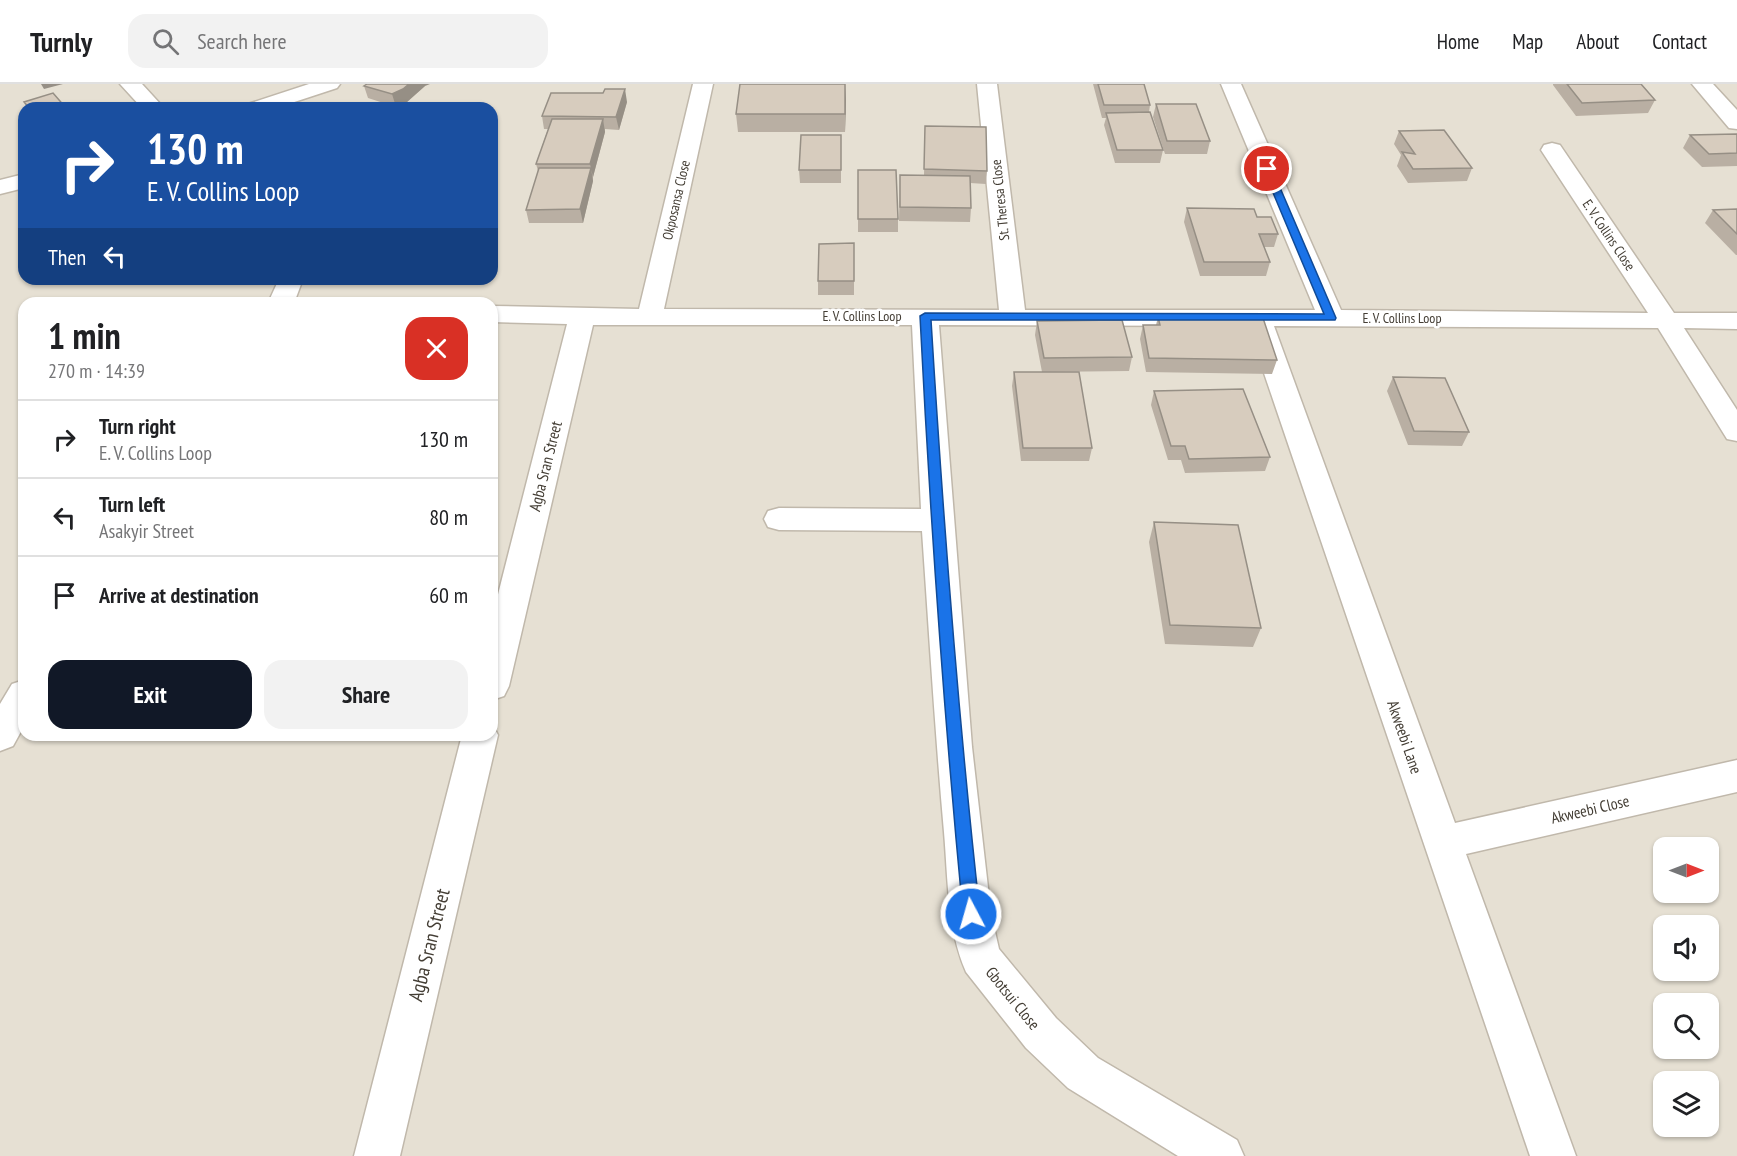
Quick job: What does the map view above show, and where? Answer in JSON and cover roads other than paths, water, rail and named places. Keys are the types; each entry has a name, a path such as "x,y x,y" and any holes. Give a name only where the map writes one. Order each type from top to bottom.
{"street":[{"path":"130,84 148,102"},
{"path":"291,102 330,84"},
{"name":"Okposansa Close","path":"650,316 703,84"},
{"name":"St. Theresa Close","path":"987,84 1013,317"},
{"path":"1231,84 1331,318"},
{"path":"1702,84 1737,123"},
{"name":"E. V. Collins Close","path":"1552,150 1666,320 1737,432"},
{"path":"0,187 18,182"},
{"name":"E. V. Collins Loop","path":"498,314 582,317 925,316 1737,321"},
{"name":"Gbotsui Close","path":"925,316 954,747 971,914 980,958 1041,1033 1083,1073 1221,1156"},
{"name":"Agba Sran Street","path":"498,661 582,317"},
{"name":"Akweebi Lane","path":"1258,318 1553,1156"},
{"path":"779,519 937,520"},
{"path":"0,736 18,704"},
{"name":"Agba Sran Street","path":"377,1156 479,741"},
{"name":"Akweebi Close","path":"1442,843 1737,776"}]}
